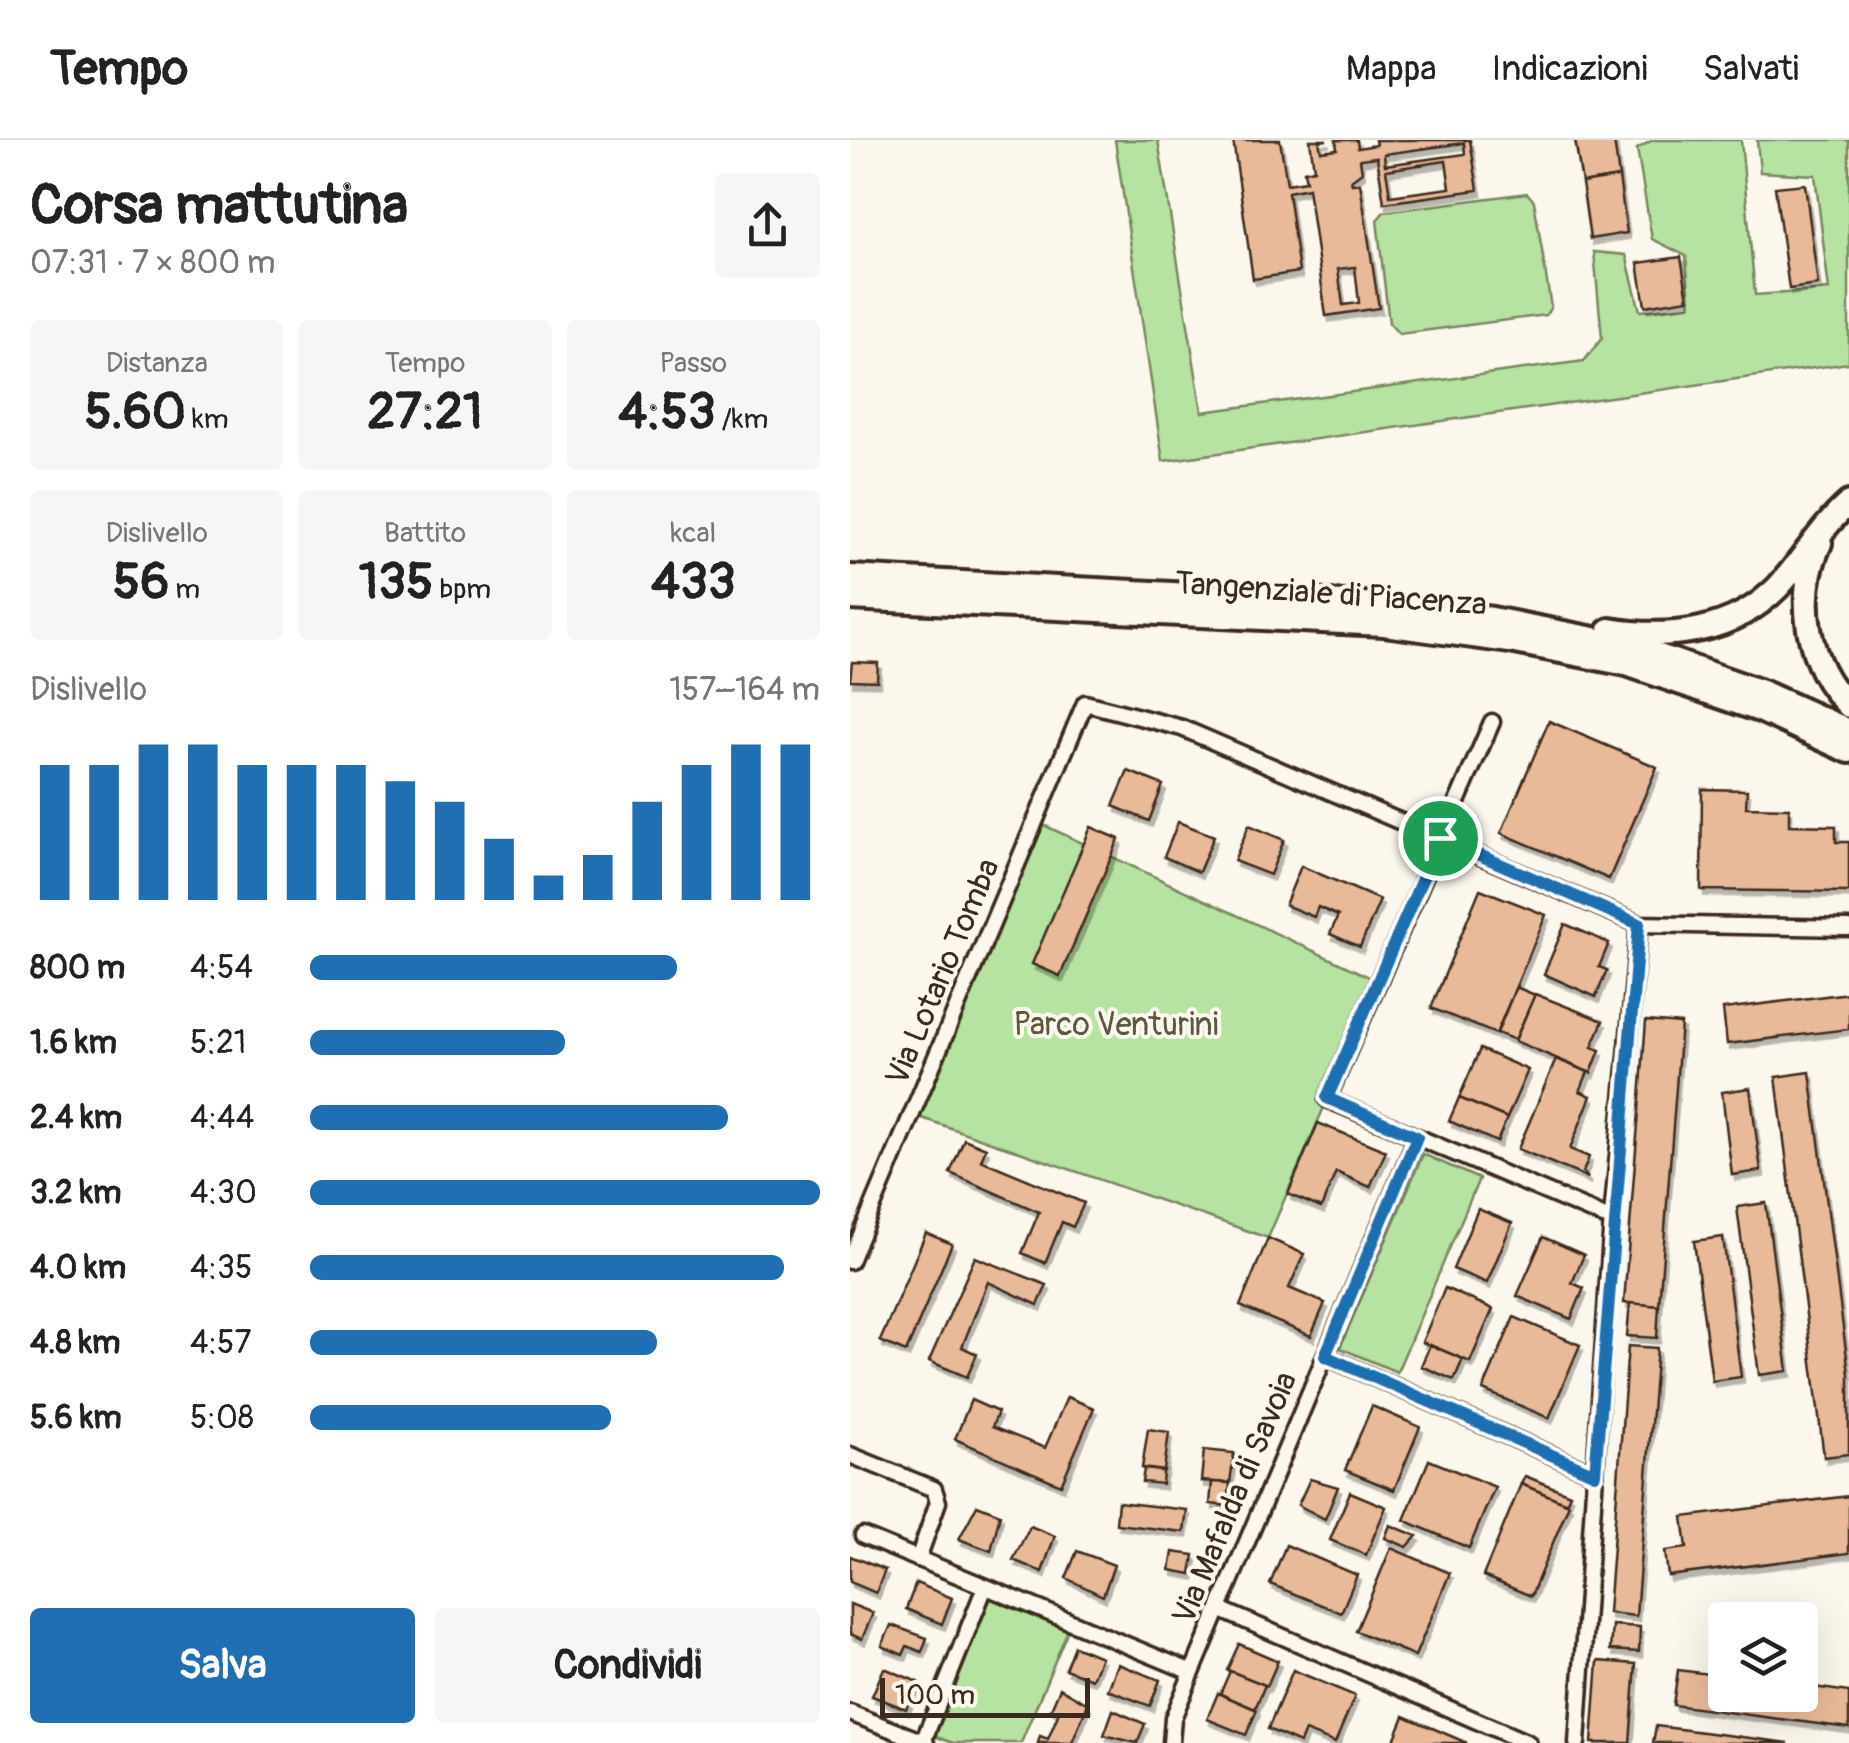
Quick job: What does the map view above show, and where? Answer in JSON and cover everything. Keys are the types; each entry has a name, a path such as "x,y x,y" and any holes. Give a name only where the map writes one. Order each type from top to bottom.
{"highway":[{"path":"1492,618 1630,633 1702,630 1748,611 1777,588 1849,503"},
{"path":"1828,524 1808,580 1808,620 1818,662 1849,706"},
{"name":"Tangenziale di Piacenza","path":"850,577 1380,604 1492,618 1630,646 1764,693 1849,731"},
{"name":"Tangenziale di Piacenza","path":"850,598 1384,624 1510,640 1627,664 1760,710 1849,751"}],"street":[{"name":"Via Lotario Tomba","path":"850,1261 1085,703 1182,728 1440,838"},
{"path":"1492,722 1327,1098 1612,1220"},
{"path":"1440,838 1639,924 1849,928"},
{"path":"1577,1743 1612,1220 1639,924"},
{"name":"Via Mafalda di Savoia","path":"1171,1743 1173,1718 1417,1137"},
{"path":"1325,1356 1595,1474"},
{"path":"850,1455 934,1490 938,1502 918,1559"},
{"path":"863,1536 1192,1672"},
{"path":"850,1712 924,1742 986,1587"},
{"path":"1219,1609 1528,1743"}],"green space":[{"path":"1115,140 1158,140 1202,412 1584,361 1602,338 1594,252 1626,255 1640,311 1690,306 1686,256 1652,239 1637,149 1653,140 1741,140 1755,295 1829,290 1815,175 1760,172 1757,140 1849,140 1849,363 1163,461"},
{"path":"1527,193 1534,201 1551,307 1546,315 1399,334 1389,323 1377,220 1384,212"},
{"name":"Parco Venturini","path":"1035,821 1378,981 1268,1238 913,1115"},
{"path":"1423,1154 1479,1179 1397,1372 1340,1348"},
{"path":"993,1590 1069,1627 1021,1743 953,1743 934,1736"}],"building":[{"path":"1233,140 1280,140 1287,184 1306,181 1304,171 1314,169 1310,140 1327,140 1319,141 1321,151 1337,149 1336,140 1357,140 1358,148 1376,145 1375,140 1470,140 1478,190 1384,203 1377,157 1360,159 1362,172 1351,180 1352,184 1360,183 1379,308 1326,316 1308,188 1288,192 1299,272 1253,279","holes":["1464,143 1465,154 1385,165 1384,154","1446,161 1450,188 1390,196 1386,170","1355,267 1359,303 1343,305 1338,269"]},
{"path":"1575,140 1614,140 1619,177 1582,183"},
{"path":"1619,177 1627,233 1590,239 1582,183"},
{"path":"1805,184 1818,285 1789,289 1775,187"},
{"path":"1681,257 1688,299 1645,306 1638,263"},
{"path":"852,662 878,663 877,681 850,680"},
{"path":"1549,721 1657,767 1609,879 1501,833"},
{"path":"1128,771 1163,785 1149,821 1113,806"},
{"path":"1702,789 1747,790 1746,807 1789,808 1789,825 1836,826 1836,842 1849,842 1849,892 1701,890"},
{"path":"1178,822 1214,836 1199,872 1164,857"},
{"path":"1249,825 1284,840 1270,875 1234,861"},
{"path":"1091,827 1119,839 1060,976 1032,964"},
{"path":"1301,866 1380,900 1360,947 1330,934 1338,916 1318,907 1314,917 1285,905"},
{"path":"1480,889 1546,915 1496,1034 1431,1008"},
{"path":"1565,924 1609,943 1599,967 1607,970 1596,997 1544,974"},
{"path":"1516,987 1535,995 1515,1040 1497,1033"},
{"path":"1849,993 1849,1029 1727,1044 1723,1009"},
{"path":"1535,994 1603,1021 1592,1047 1600,1050 1591,1073 1515,1041"},
{"path":"1646,1021 1681,1024 1659,1306 1624,1303"},
{"path":"1480,1049 1528,1070 1507,1118 1459,1098"},
{"path":"1556,1059 1588,1072 1580,1091 1591,1096 1570,1149 1589,1157 1583,1172 1588,1178 1518,1149"},
{"path":"1810,1072 1849,1374 1849,1454 1824,1457 1776,1077"},
{"path":"1750,1088 1761,1171 1732,1175 1722,1092"},
{"path":"1459,1098 1507,1118 1497,1142 1449,1121"},
{"path":"1318,1123 1386,1151 1370,1187 1336,1172 1321,1208 1288,1194"},
{"path":"964,1139 986,1148 981,1160 1084,1203 1073,1227 1062,1222 1045,1263 1022,1253 1039,1212 950,1173"},
{"path":"1766,1203 1788,1371 1759,1375 1737,1207"},
{"path":"1478,1209 1512,1223 1487,1283 1453,1269"},
{"path":"926,1233 952,1244 906,1352 880,1341"},
{"path":"1543,1237 1584,1255 1572,1283 1584,1288 1571,1319 1517,1296"},
{"path":"1723,1237 1741,1377 1712,1381 1694,1241"},
{"path":"1268,1238 1304,1254 1289,1288 1325,1303 1311,1336 1240,1306"},
{"path":"975,1257 1047,1285 1038,1305 988,1282 962,1347 977,1354 967,1377 929,1361"},
{"path":"1445,1288 1493,1309 1470,1362 1422,1342"},
{"path":"1630,1303 1659,1306 1657,1338 1627,1336"},
{"path":"1514,1317 1580,1345 1549,1418 1483,1390"},
{"path":"1430,1345 1463,1359 1454,1380 1421,1366"},
{"path":"1628,1346 1657,1348 1636,1616 1608,1613"},
{"path":"1067,1397 1094,1408 1061,1485 955,1439 971,1400 998,1412 992,1427 1045,1448"},
{"path":"1372,1406 1420,1427 1394,1490 1345,1470"},
{"path":"1148,1429 1169,1432 1164,1471 1142,1468"},
{"path":"1204,1450 1234,1453 1230,1483 1201,1481"},
{"path":"1429,1460 1495,1487 1469,1548 1404,1520"},
{"path":"1144,1469 1163,1471 1162,1484 1142,1482"},
{"path":"1525,1476 1570,1494 1566,1503 1521,1484"},
{"path":"1310,1479 1338,1487 1325,1519 1298,1505"},
{"path":"1212,1482 1230,1483 1228,1506 1210,1504"},
{"path":"1521,1484 1569,1504 1531,1596 1483,1576"},
{"path":"1350,1492 1386,1507 1366,1555 1330,1540"},
{"path":"1849,1496 1849,1553 1668,1576 1665,1551 1687,1548 1683,1517"},
{"path":"1118,1502 1187,1510 1184,1532 1116,1524"},
{"path":"977,1505 1000,1514 991,1551 959,1539"},
{"path":"1390,1525 1417,1536 1407,1547 1385,1538"},
{"path":"1030,1526 1055,1536 1042,1572 1013,1560"},
{"path":"1286,1545 1357,1575 1341,1613 1270,1584"},
{"path":"1391,1548 1450,1573 1415,1656 1356,1631"},
{"path":"1077,1551 1114,1565 1103,1596 1066,1578"},
{"path":"1173,1552 1194,1555 1191,1574 1170,1570"},
{"path":"850,1556 885,1570 876,1593 850,1582"},
{"path":"916,1583 952,1598 942,1624 906,1609"},
{"path":"850,1604 873,1613 862,1639 850,1634"},
{"path":"891,1625 927,1638 922,1652 907,1646 903,1655 882,1646"},
{"path":"1612,1625 1640,1627 1639,1652 1610,1650"},
{"path":"1239,1644 1278,1661 1267,1686 1227,1670"},
{"path":"1074,1646 1101,1657 1092,1679 1065,1669"},
{"path":"1598,1661 1636,1664 1630,1743 1592,1743"},
{"path":"1118,1664 1160,1680 1150,1706 1108,1690"},
{"path":"884,1668 918,1682 906,1709 872,1696"},
{"path":"1293,1670 1355,1696 1335,1743 1305,1731 1300,1743 1268,1729"},
{"path":"1678,1670 1708,1674 1708,1710 1673,1705"},
{"path":"1230,1671 1265,1685 1255,1709 1220,1694"},
{"path":"1060,1688 1088,1704 1072,1743 1038,1743 1040,1736 1048,1739 1059,1712 1051,1709"},
{"path":"1818,1688 1849,1692 1849,1728 1727,1712 1818,1712"},
{"path":"1218,1693 1257,1710 1246,1735 1207,1719"},
{"path":"1113,1710 1145,1724 1137,1743 1104,1735"},
{"path":"1404,1716 1437,1730 1467,1743 1393,1743"},
{"path":"1656,1726 1789,1743 1653,1743"}],"route":[{"path":"1440,838 1639,924 1612,1220 1595,1474 1325,1356 1417,1137 1327,1098 1440,838"}]}
